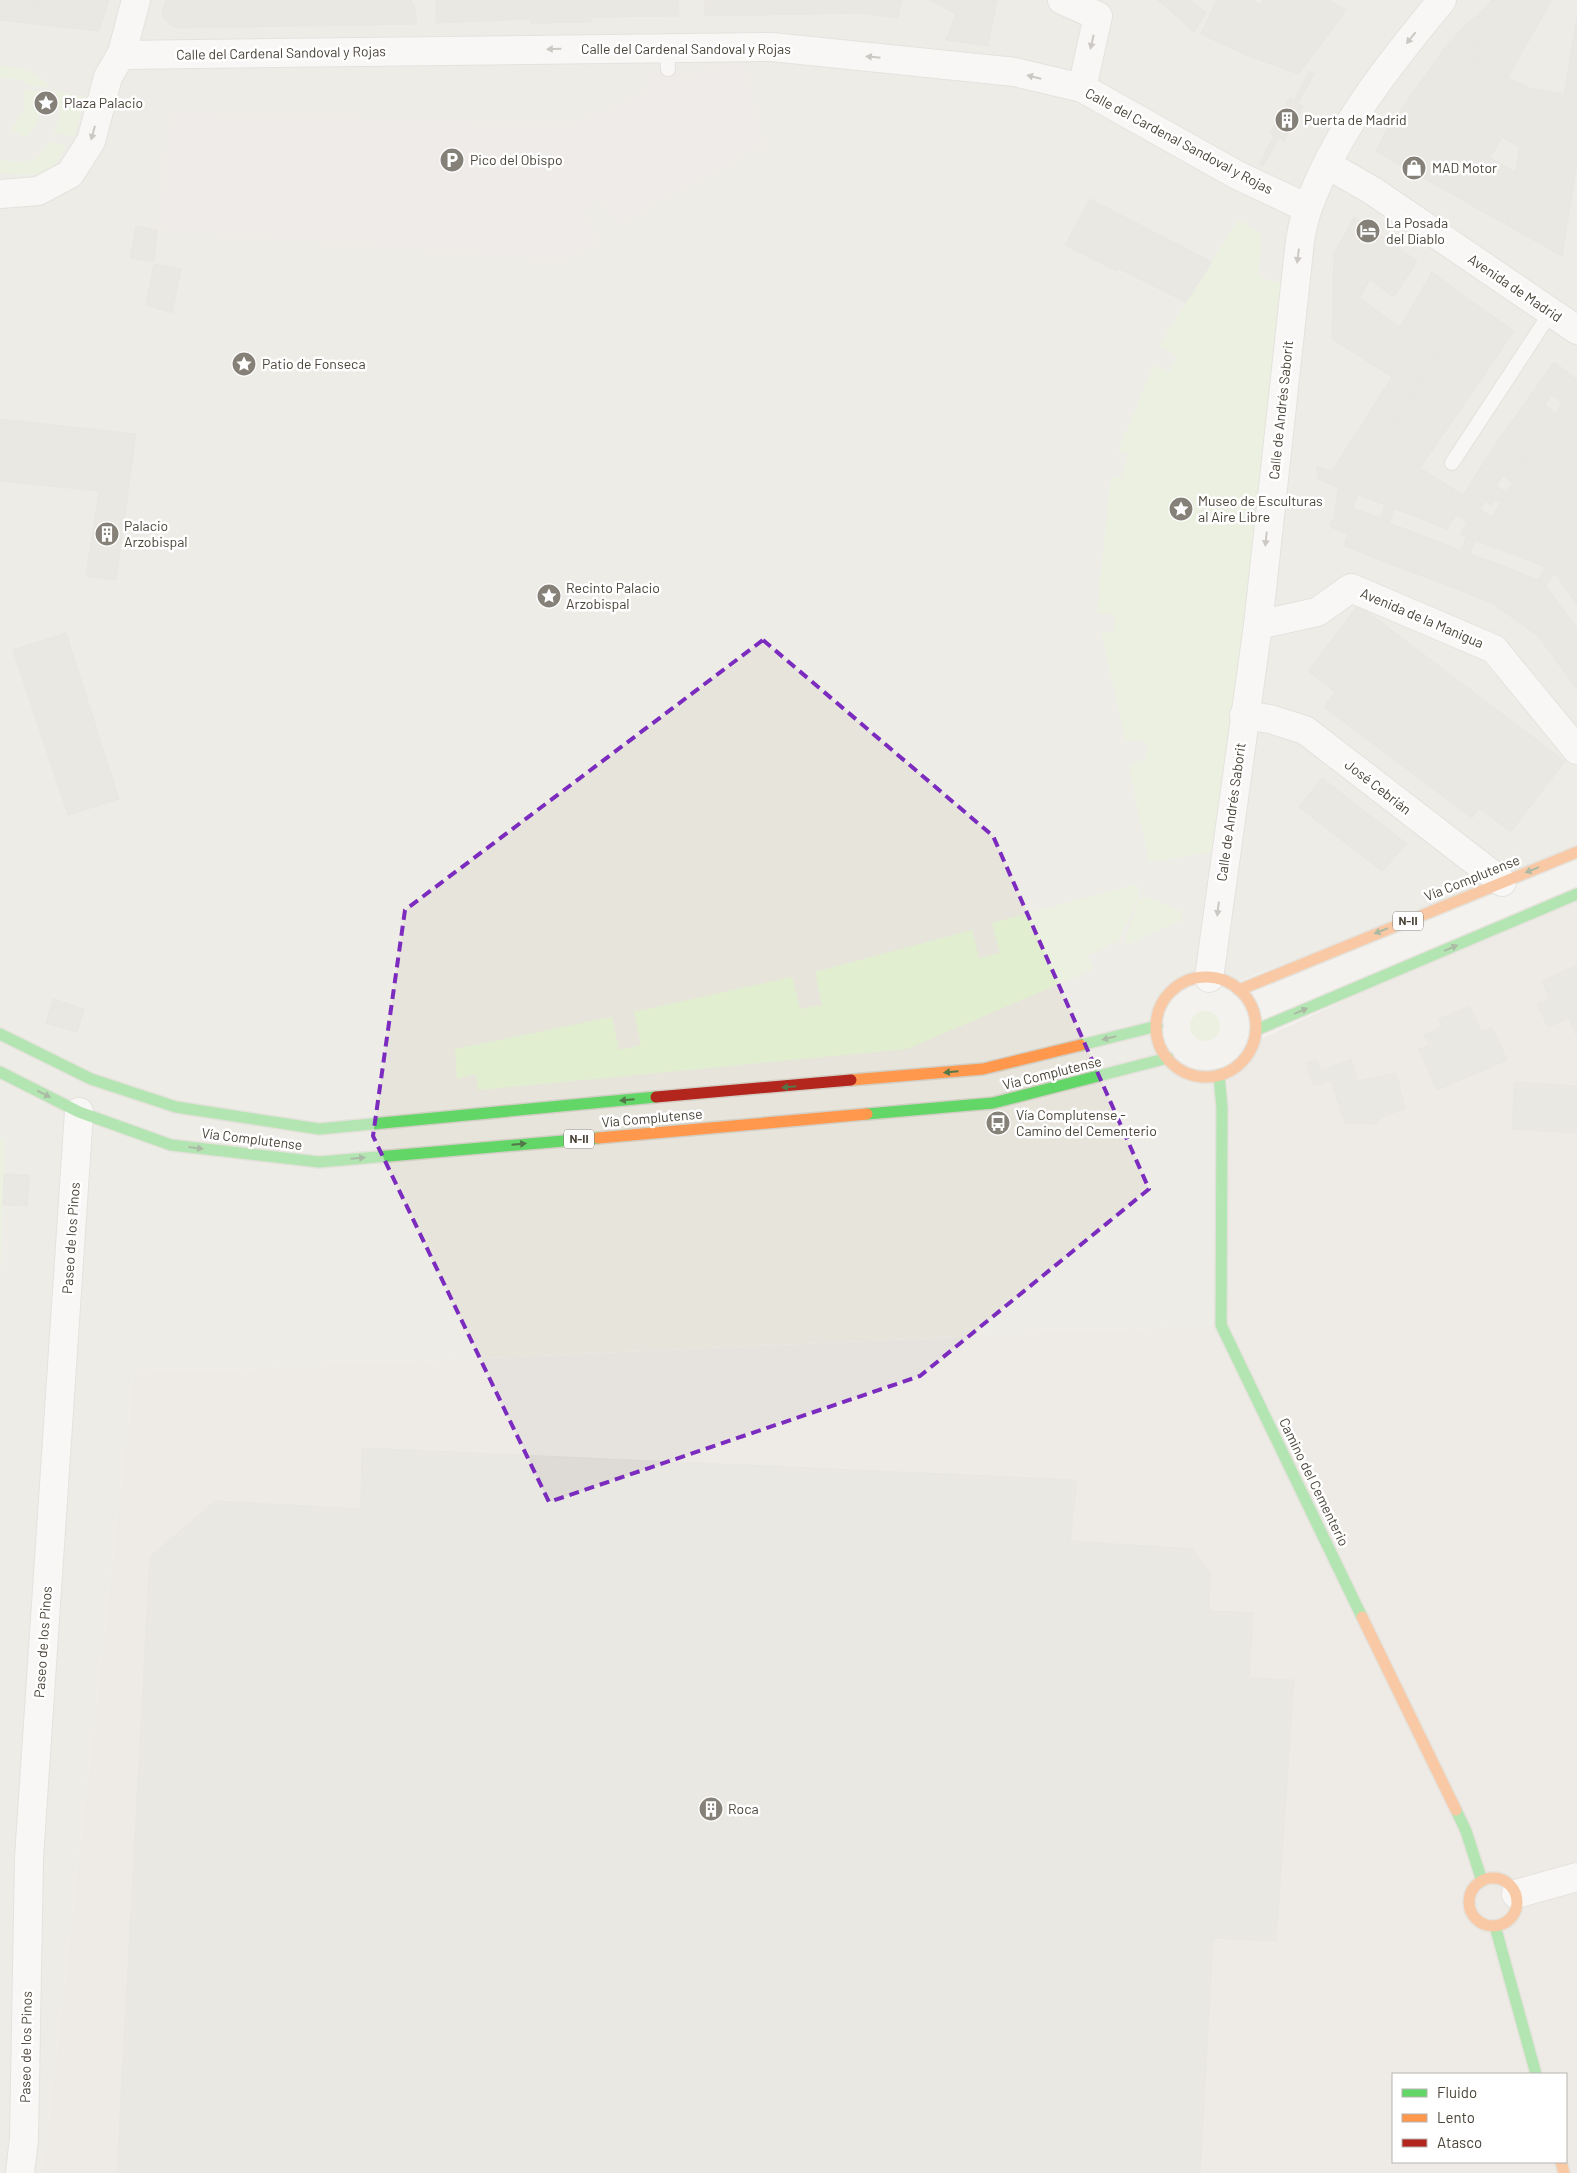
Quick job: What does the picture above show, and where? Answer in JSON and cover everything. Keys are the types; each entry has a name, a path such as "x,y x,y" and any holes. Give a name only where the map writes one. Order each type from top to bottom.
{"main road":[{"name":"Vía Complutense","path":"1239,990 1577,852"},
{"path":"1256,1030 1577,894"},
{"path":"1209,978 1223,980 1239,990 1249,1001 1255,1015 1256,1030 1252,1047 1244,1060 1228,1072 1203,1077 1193,1075 1175,1066 1159,1044 1157,1026 1160,1010 1169,994 1179,985 1191,980 1209,978"},
{"name":"Vía Complutense","path":"0,1034 91,1079 176,1108 319,1129 494,1111 983,1069 1157,1026"},
{"name":"Vía Complutense","path":"0,1072 79,1112 171,1145 319,1162 992,1103 1168,1058"},
{"name":"Camino del Cementerio","path":"1219,1075 1222,1108 1222,1325 1466,1831 1482,1880"},
{"path":"1498,1878 1512,1886 1516,1894 1516,1911 1511,1919 1504,1924 1495,1926 1484,1924 1476,1918 1470,1909 1469,1898 1474,1888 1482,1880 1498,1878"},
{"path":"1495,1926 1536,2073"}],"street":[{"path":"0,194 38,191 70,174 91,141 108,77 121,55 136,0"},
{"path":"1062,0 1100,8 1082,88"},
{"name":"Calle de Andrés Saborit","path":"1209,978 1258,625 1300,241 1307,208 1350,123 1385,69 1442,0"},
{"name":"Calle del Cardenal Sandoval y Rojas","path":"121,55 668,58 772,47 1015,72 1082,88 1237,175 1307,208"},
{"name":"Avenida de Madrid","path":"1328,165 1373,191 1577,330"},
{"name":"Avenida de la Manigua","path":"1258,625 1317,612 1351,588 1494,649 1577,750"},
{"name":"José Cebrián","path":"1244,716 1270,719 1305,730 1502,882"},
{"name":"Paseo de los Pinos","path":"20,2173 24,2139 29,1858 79,1112"},
{"path":"1516,1894 1577,1877"}],"lane":[{"path":"1452,463 1551,312"}],"highlighted area":[{"path":"763,640 993,836 1149,1189 920,1376 549,1502 373,1136 405,910"}],"shaded area":[{"path":"0,0 1577,0 1577,852 1231,984 1223,980 1200,978 1179,985 1169,994 1160,1010 1157,1026 1159,1044 1175,1066 1193,1075 1203,1077 1219,1075 1221,1325 134,1374 43,2173 0,2173"},
{"name":"Pico del Obispo","path":"743,58 766,147 759,148 618,225 600,200 582,211 600,244 561,261 157,230 171,112 569,124 645,93 649,70 683,68 684,77"},
{"path":"1577,894 1577,2173 43,2173 134,1374 1221,1325 1228,1072 1244,1060 1254,1042"}],"green space":[{"path":"0,66 14,67 27,71 39,77 50,86 34,87 18,79 0,78"},
{"path":"25,89 40,92 41,99 37,122 26,137 11,130 24,110"},
{"path":"55,91 85,97 74,136 53,133 58,123 60,112"},
{"path":"49,142 66,146 60,157 47,170 31,175 0,173 0,160 29,161 39,156"},
{"path":"1238,220 1261,234 1258,276 1288,286 1220,851 1149,862 1129,766 1146,758 1148,747 1140,740 1126,742 1101,631 1114,632 1115,614 1097,613 1111,476 1122,479 1128,454 1118,451 1154,365 1169,372 1178,356 1159,346"},
{"path":"1137,884 1139,896 1119,940 1087,956 1094,969 907,1049 478,1090 476,1074 457,1079 455,1049 612,1017 619,1050 641,1045 634,1012 792,977 800,1009 822,1005 815,972 972,930 979,958 1000,953 992,923"},
{"path":"1143,897 1182,912 1181,920 1128,944 1125,941 1138,901"},
{"path":"1205,1011 1216,1015 1220,1026 1216,1037 1205,1041 1194,1037 1190,1026 1194,1015"},
{"path":"0,1138 5,1142 0,1287"}],"building":[{"path":"0,0 37,0 34,24 0,20"},
{"path":"37,0 109,0 99,31 34,24"},
{"path":"166,0 411,0 414,5 417,24 176,28 170,25 163,17 162,12"},
{"path":"436,0 678,0 679,16 591,17 591,22 531,23 531,19 436,23"},
{"path":"705,0 749,0 753,15 705,15"},
{"path":"749,0 810,0 812,14 753,15"},
{"path":"810,0 864,0 862,13 812,14"},
{"path":"864,0 902,0 898,18 862,13"},
{"path":"929,0 997,0 988,46 946,40 956,14"},
{"path":"1158,0 1190,0 1206,12 1194,32"},
{"path":"1217,0 1252,0 1262,6 1246,55 1201,34"},
{"path":"1263,0 1328,0 1346,10 1299,74 1246,55"},
{"path":"1492,0 1512,0 1506,11 1490,2"},
{"path":"1512,0 1527,0 1545,12 1508,77 1477,62 1484,50 1473,44 1479,33 1466,25 1476,16 1496,29"},
{"path":"1527,0 1552,0 1545,12"},
{"path":"1490,2 1506,11 1496,29 1476,16"},
{"path":"1577,17 1577,164 1562,256 1507,225 1529,88 1564,94"},
{"path":"1466,25 1479,33 1473,44 1484,50 1477,62 1446,46"},
{"path":"1446,46 1479,63 1428,136 1414,128 1395,162 1376,151 1394,117"},
{"path":"1479,63 1529,88 1520,147 1502,137 1490,158 1516,172 1507,225 1395,162 1414,128 1428,136"},
{"name":"Puerta de Madrid","path":"1309,71 1314,74 1298,103 1303,106 1284,141 1279,138 1263,166 1259,164 1274,136 1270,133 1290,98 1294,101"},
{"path":"1090,199 1212,262 1186,302 1118,268 1116,271 1065,245"},
{"path":"1354,217 1417,261 1394,297 1334,254"},
{"path":"136,226 157,230 154,262 130,258"},
{"path":"1334,254 1370,280 1359,298 1400,327 1432,272 1470,300 1351,492 1318,479 1317,466 1332,471 1392,377 1332,339"},
{"path":"154,264 181,269 172,313 146,305"},
{"path":"1470,300 1514,331 1476,387 1434,359"},
{"path":"1434,359 1476,387 1433,449 1395,422"},
{"path":"1554,362 1576,379 1562,402 1551,394 1545,405 1555,413 1526,461 1497,442"},
{"path":"1577,380 1577,404 1566,396"},
{"path":"1566,396 1577,404 1577,604 1556,575 1546,567 1477,541"},
{"name":"Palacio Arzobispal","path":"0,419 136,434 116,580 86,576 99,491 0,481"},
{"path":"1395,422 1433,449 1420,468 1454,489 1432,523 1351,492"},
{"path":"1497,442 1526,461 1513,482 1503,476 1496,486 1507,493 1501,502 1495,499 1491,505 1485,501 1480,509 1492,517 1477,541 1460,534 1467,522 1456,515 1447,529 1432,523 1454,489 1463,495"},
{"path":"1338,487 1358,495 1353,508 1380,518 1385,505 1394,509 1389,523 1426,537 1412,572 1344,546 1348,534 1331,527 1330,523 1334,519"},
{"path":"1426,537 1461,551 1466,537 1475,540 1470,554 1506,567 1492,603 1412,572"},
{"path":"1506,567 1538,580 1546,567 1554,573 1546,586 1567,615 1538,636 1492,603"},
{"path":"1358,605 1565,761 1511,832 1479,808 1472,818 1324,707 1335,692 1308,671"},
{"path":"1567,615 1577,628 1577,689 1538,636"},
{"path":"66,633 119,799 68,815 13,650"},
{"path":"1322,778 1407,844 1382,871 1299,807"},
{"path":"1577,965 1577,1037 1569,1018 1548,1027 1537,1004 1550,998 1542,981"},
{"path":"53,999 84,1009 77,1032 46,1023"},
{"path":"1470,1006 1481,1031 1492,1027 1507,1060 1437,1090 1419,1049 1429,1045 1424,1035 1442,1027 1439,1019"},
{"path":"1351,1059 1358,1081 1396,1073 1405,1109 1381,1117 1377,1124 1345,1123 1331,1080 1314,1086 1306,1063 1317,1060 1321,1071"},
{"path":"1515,1082 1577,1086 1577,1133 1512,1129"},
{"path":"4,1174 29,1175 27,1206 3,1205"},
{"name":"Roca","path":"362,1448 1077,1480 1070,1541 1192,1549 1210,1572 1209,1611 1253,1613 1249,1678 1294,1680 1276,1941 1213,1938 1200,2173 117,2173 150,1557 215,1501 361,1509"}],"traffic: fast":[{"path":"1256,1030 1577,894"},
{"path":"1081,1045 1157,1026"},
{"path":"0,1034 91,1079 176,1107 319,1129 656,1097"},
{"path":"867,1114 993,1103 1168,1058"},
{"path":"0,1072 79,1112 171,1145 319,1162 598,1138"},
{"path":"1219,1075 1222,1108 1221,1325 1362,1617"},
{"path":"1456,1810 1466,1831 1482,1881"},
{"path":"1495,1926 1536,2073"}],"traffic: slow":[{"path":"1239,990 1577,852"},
{"path":"1206,977 1225,981 1241,992 1252,1008 1256,1027 1252,1046 1241,1062 1225,1073 1206,1077 1187,1073 1171,1062 1160,1046 1156,1027 1160,1008 1171,992 1187,981 1206,977"},
{"path":"851,1080 983,1069 1081,1045"},
{"path":"598,1138 867,1114"},
{"path":"1362,1617 1456,1810"},
{"path":"1493,1878 1502,1880 1510,1885 1515,1893 1517,1902 1515,1911 1510,1919 1502,1924 1493,1926 1484,1924 1476,1919 1471,1911 1469,1902 1471,1893 1476,1885 1484,1880 1493,1878"},
{"path":"1561,2163 1564,2173"}],"traffic: jam":[{"path":"656,1097 851,1080"}],"place":[{"name":"Plaza Palacio","path":"46,103"},
{"name":"Puerta de Madrid","path":"1287,120"},
{"name":"Pico del Obispo","path":"452,160"},
{"name":"MAD Motor","path":"1414,168"},
{"name":"La Posada del Diablo","path":"1368,231"},
{"name":"Patio de Fonseca","path":"244,364"},
{"name":"Museo de Esculturas al Aire Libre","path":"1181,509"},
{"name":"Palacio Arzobispal","path":"107,534"},
{"name":"Recinto Palacio Arzobispal","path":"549,596"},
{"name":"Vía Complutense - Camino del Cementerio","path":"998,1123"},
{"name":"Roca","path":"711,1809"}]}
